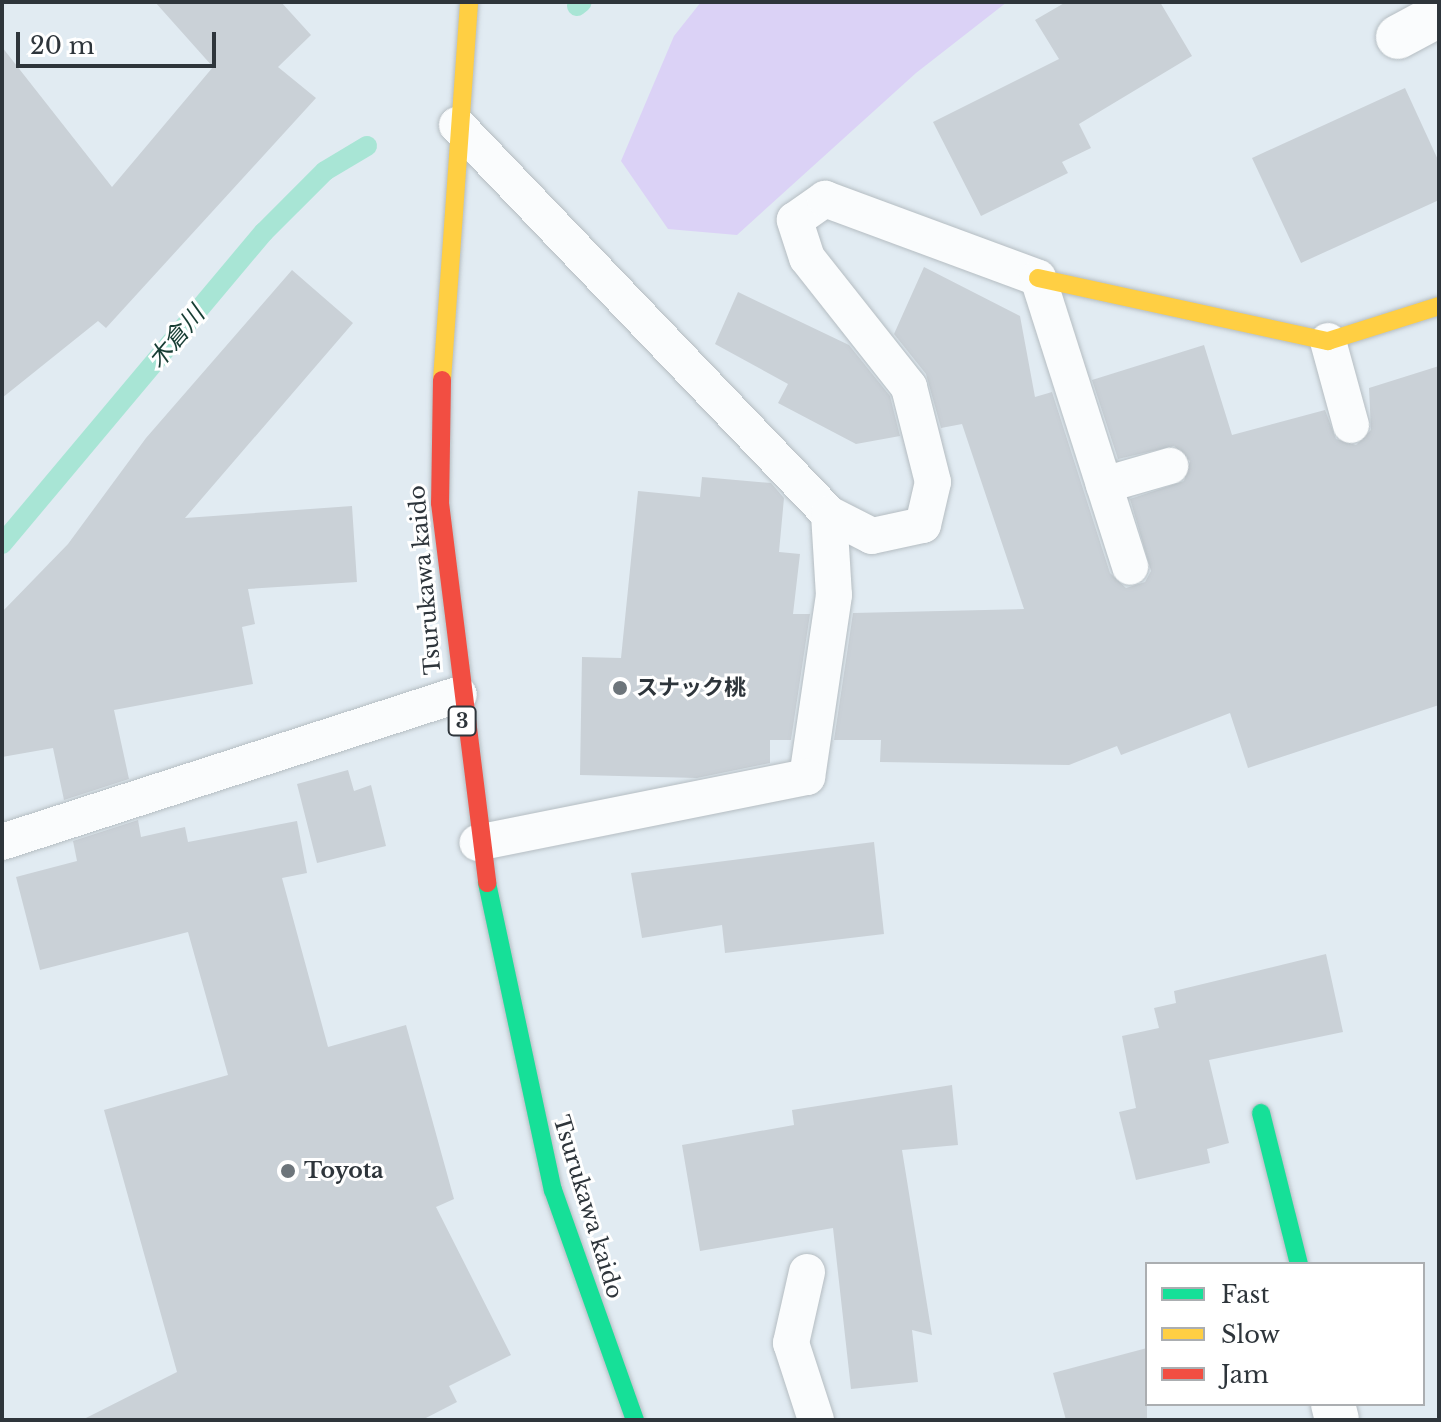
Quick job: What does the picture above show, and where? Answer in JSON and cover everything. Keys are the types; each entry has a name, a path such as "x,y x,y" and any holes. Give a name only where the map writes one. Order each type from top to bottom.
{"main road":[{"name":"Tsurukawa kaido","path":"469,2 444,291 440,503 459,694 478,843 553,1190 635,1420"},
{"path":"1038,278 1328,341 1439,306"},
{"path":"1261,1113 1298,1262"}],"street":[{"path":"1398,37 1439,15"}],"lane":[{"path":"457,125 829,514 872,536 923,525 933,482 909,387 807,258 795,220 825,199 1038,278 1130,567"},
{"path":"1328,341 1351,425"},
{"path":"1104,485 1170,466"},
{"path":"478,843 807,777 834,595 829,514"},
{"path":"2,842 459,694"},
{"path":"807,1272 791,1343 816,1420"}],"shaded area":[{"path":"701,2 1007,2 916,73 737,235 668,229 621,161 674,36"}],"building":[{"path":"155,2 281,2 311,35 278,67 316,98 106,328 98,321 2,398 2,47 112,187 213,67"},
{"path":"1066,2 1160,2 1192,56 1079,124 1091,148 1062,162 1068,173 981,216 933,122 1059,59 1035,20"},
{"path":"1405,88 1439,162 1439,200 1301,263 1252,158"},
{"path":"924,267 1020,316 1035,397 1052,392 1110,573 1126,588 1145,582 1151,571 1130,499 1184,481 1190,461 1174,446 1118,459 1092,380 1204,345 1232,435 1325,410 1336,439 1356,445 1371,430 1369,388 1439,366 1439,705 1248,768 1230,713 1121,755 1117,746 1069,765 880,762 881,740 834,740 853,613 1024,609 962,424 941,428 926,374 894,334"},
{"path":"292,270 353,323 185,518 352,506 357,582 248,589 255,624 242,627 253,684 114,710 129,779 64,800 53,748 2,757 2,612 68,544 146,438"},
{"path":"738,292 849,345 890,396 900,436 856,444 778,403 788,384 715,344"},
{"path":"702,477 771,483 784,498 779,552 800,554 793,614 810,614 791,740 770,740 770,763 697,778 580,775 582,657 621,658 638,491 700,497"},
{"path":"348,770 354,791 371,785 386,846 317,863 297,784"},
{"path":"138,820 141,837 185,827 188,842 297,821 307,873 282,878 328,1047 406,1025 454,1199 436,1207 511,1355 449,1386 457,1402 422,1420 82,1420 177,1372 104,1110 228,1075 188,932 40,970 16,877 77,861 73,841"},
{"path":"874,842 884,934 725,953 722,925 642,938 631,873"},
{"path":"1326,954 1343,1032 1209,1060 1229,1143 1207,1149 1210,1163 1136,1180 1119,1112 1136,1108 1122,1036 1159,1028 1154,1008 1176,1003 1174,991"},
{"path":"952,1085 958,1145 902,1150 932,1335 912,1330 918,1382 851,1389 833,1228 700,1251 682,1145 794,1125 792,1110"},
{"path":"1145,1349 1147,1420 1066,1420 1053,1373"}],"waterway":[{"name":"木倉川","path":"577,6 582,2"},
{"name":"木倉川","path":"2,544 264,232 325,171 367,146"}],"traffic: fast":[{"path":"487,883 553,1190 635,1420"},
{"path":"1261,1113 1298,1262"}],"traffic: slow":[{"path":"442,380 469,2"},
{"path":"1038,278 1328,341 1439,306"}],"traffic: jam":[{"path":"442,380 440,503 487,883"}],"place":[{"name":"スナック桃","path":"620,688"},
{"name":"Toyota","path":"288,1171"}]}
